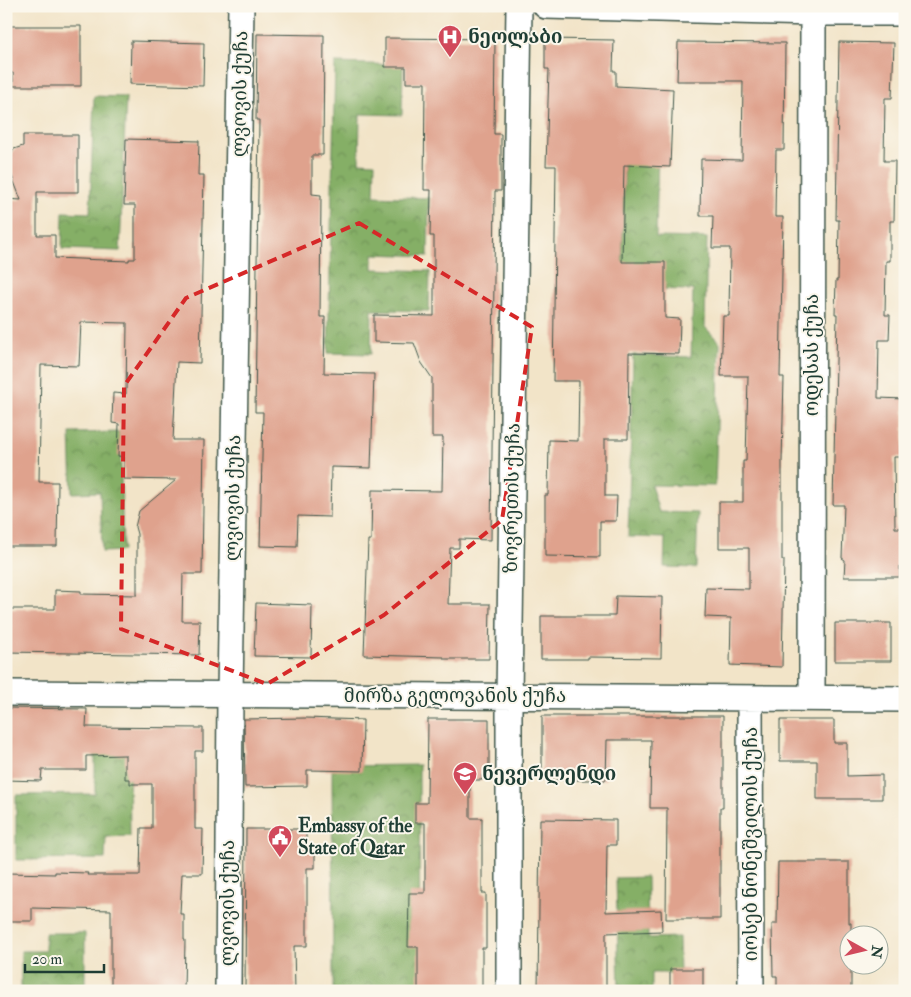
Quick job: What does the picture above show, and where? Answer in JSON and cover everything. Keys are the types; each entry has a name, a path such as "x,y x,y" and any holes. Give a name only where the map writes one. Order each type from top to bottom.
{"street":[{"name":"ლვოვის ქუჩა","path":"228,991 230,694 241,6"},
{"name":"ზოვრეთის ქუჩა","path":"509,991 509,696 519,6"},
{"path":"546,6 813,13 905,13"},
{"name":"ოდესას ქუჩა","path":"812,698 813,13"},
{"name":"მირზა გელოვანის ქუჩა","path":"6,693 905,699"},
{"name":"იოსებ ნონეშვილის ქუჩა","path":"750,698 751,991"}],"highlighted area":[{"path":"359,223 532,327 502,520 384,615 267,684 121,629 124,386 186,298"}],"green space":[{"path":"335,63 403,65 402,115 360,114 359,162 375,163 374,196 429,198 428,256 373,254 373,269 430,271 429,311 372,310 371,354 328,353"},
{"path":"94,96 126,97 120,251 62,249 63,212 90,213"},
{"path":"626,107 659,108 656,237 707,238 705,327 720,343 715,486 651,485 659,512 698,513 696,568 664,567 665,538 628,537 633,355 691,357 693,290 637,289 622,269"},
{"path":"120,432 123,551 102,552 100,492 72,493 70,433"},
{"path":"129,747 130,836 106,837 105,859 16,860 16,795 95,794 95,748"},
{"path":"419,765 420,991 333,991 332,766"},
{"path":"647,877 648,938 679,937 680,973 652,973 652,991 619,991 616,878"},
{"path":"45,933 85,933 85,991 21,991 21,951 45,951"}],"building":[{"path":"6,26 81,26 81,86 13,86 13,73 6,73"},
{"path":"257,34 324,35 323,155 312,155 312,194 321,195 320,317 325,317 324,373 374,374 371,468 331,467 330,517 298,516 297,547 260,546 263,412 255,412 259,120 256,120"},
{"path":"385,38 495,39 494,134 501,134 501,191 495,191 491,540 459,539 459,548 450,548 448,604 490,604 489,659 364,655 368,540 371,540 372,490 442,491 443,437 432,437 432,378 421,362 414,343 374,342 374,315 434,316 434,236 430,236 431,190 424,190 425,83 406,83 406,67 385,67"},
{"path":"545,39 614,40 613,71 616,71 616,86 673,89 670,167 624,165 622,262 665,262 665,318 680,319 679,354 629,353 628,439 605,439 605,496 617,496 616,521 600,521 600,557 545,556 545,495 548,495 549,440 578,441 579,381 553,381 556,166 546,166 549,69 545,69"},
{"path":"131,41 204,43 203,86 130,84"},
{"path":"678,42 785,43 784,150 776,150 775,217 783,217 780,377 784,377 782,667 730,665 731,618 705,617 706,588 749,589 749,548 719,548 719,502 743,502 743,461 746,461 748,376 721,376 723,316 729,316 730,248 712,248 713,216 700,216 701,159 742,160 743,81 677,81"},
{"path":"839,42 894,43 892,98 885,98 884,161 895,161 894,221 890,221 890,261 886,261 885,315 890,315 889,340 879,340 878,398 904,399 903,457 894,457 895,528 905,528 903,567 900,566 900,577 844,577 845,560 842,558 844,505 833,505 837,314 835,314 836,280 838,280 839,220 836,220"},
{"path":"23,135 78,135 78,192 37,192 37,235 55,235 55,258 129,261 129,259 135,259 135,205 124,205 126,139 199,141 198,175 204,175 200,363 177,362 173,440 204,440 202,574 183,574 182,621 200,621 199,655 6,652 6,609 55,609 55,590 81,591 81,594 137,595 137,534 135,527 139,511 176,480 124,479 124,457 118,456 119,424 112,423 113,393 126,394 127,323 81,322 79,366 41,365 39,482 58,482 57,546 6,546 6,199 21,200 8,166 8,160 14,149 23,146"},
{"path":"616,596 662,597 661,658 588,657 588,659 541,659 541,616 615,616"},
{"path":"256,603 312,605 311,657 254,656"},
{"path":"835,623 891,623 891,661 835,661"},
{"path":"6,708 87,709 86,727 203,728 203,751 195,751 195,829 203,829 202,874 182,874 180,914 184,914 184,991 111,991 111,910 32,908 32,921 6,921 6,873 55,874 55,872 88,873 87,875 140,875 141,828 152,828 152,784 130,784 130,779 125,779 125,755 86,756 86,770 42,770 41,781 6,780"},
{"path":"542,716 723,716 723,808 720,808 720,919 666,919 667,808 650,808 651,740 607,740 606,780 542,780"},
{"path":"306,718 363,720 362,771 307,770 307,786 245,787 244,719"},
{"path":"428,719 489,719 489,775 482,775 482,780 470,780 470,818 482,818 482,893 486,893 486,948 482,948 482,991 418,991 418,947 408,947 409,893 425,893 425,823 415,823 415,803 427,803"},
{"path":"780,720 834,720 834,743 847,743 847,776 882,775 882,799 817,799 817,761 780,761"},
{"path":"540,819 616,820 616,845 607,845 606,912 661,910 662,931 606,933 606,991 538,991"},
{"path":"246,829 306,829 306,847 315,847 315,868 307,868 307,946 294,946 295,991 245,991"},
{"path":"778,862 849,862 849,923 851,924 838,924 838,974 851,974 851,991 777,991 777,976 773,976 772,924 777,924"},
{"path":"670,969 703,969 703,991 670,991"}],"place":[{"name":"ნეოლაბი","path":"450,58"},
{"name":"ნევერლენდი","path":"465,795"},
{"name":"Embassy of the State of Qatar","path":"280,858"}]}
